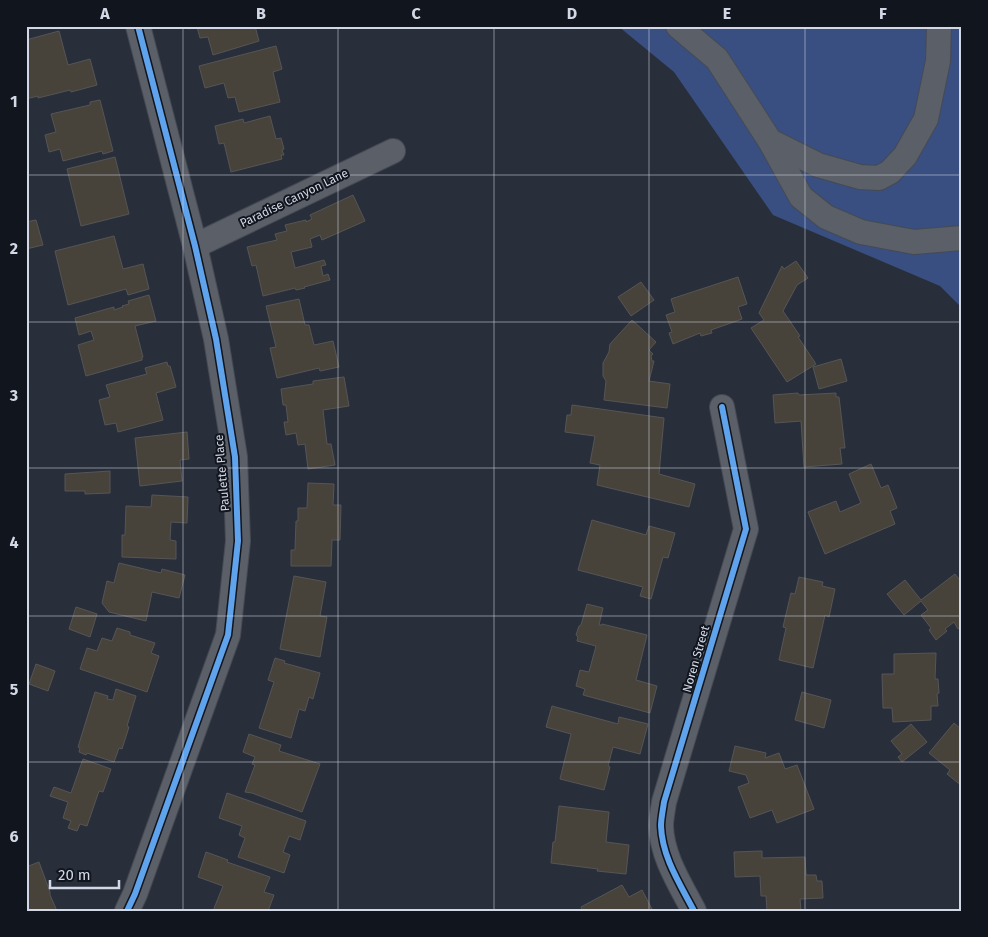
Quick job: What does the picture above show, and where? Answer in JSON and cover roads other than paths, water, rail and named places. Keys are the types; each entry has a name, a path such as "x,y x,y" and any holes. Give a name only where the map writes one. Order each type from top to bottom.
{"street":[{"name":"Paulette Place","path":"127,911 135,894 228,635 238,541 235,457 216,339 195,246 138,26"},
{"path":"678,26 717,59 770,141 801,198 826,217 861,232 914,242 962,238"},
{"path":"770,141 818,165 860,177 879,178 890,172 906,156 926,119 938,61 939,26"},
{"name":"Paradise Canyon Lane","path":"195,246 393,151"},
{"name":"Noren Street","path":"694,911 673,872 665,852 661,826 664,802 746,528 722,407"}]}
